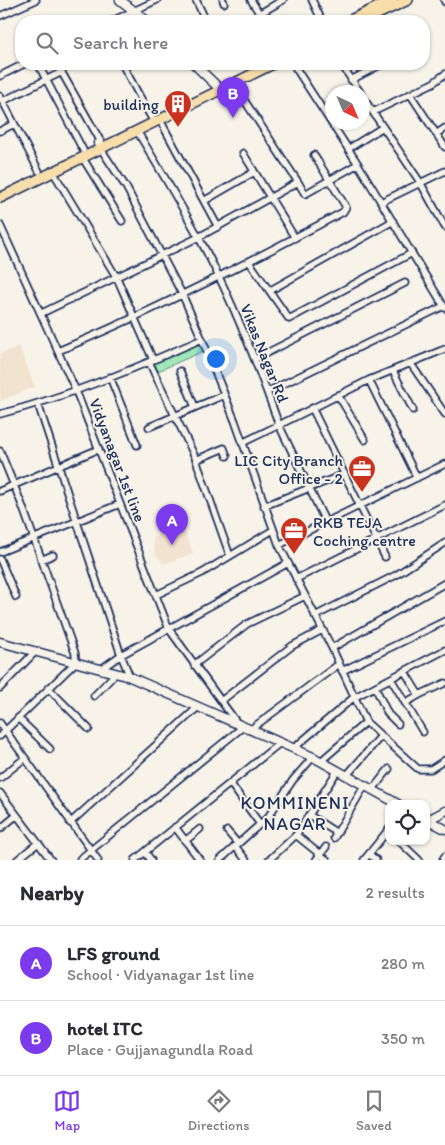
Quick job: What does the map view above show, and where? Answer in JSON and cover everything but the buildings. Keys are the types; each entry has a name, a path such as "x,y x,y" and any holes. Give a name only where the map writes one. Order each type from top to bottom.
{"main road":[{"path":"358,15 377,3 393,0"},
{"path":"376,15 408,0"},
{"path":"99,144 137,132 248,70"},
{"path":"218,87 233,83 260,70"},
{"path":"0,198 99,144 156,120"},
{"path":"0,191 39,171 83,153"}],"street":[{"path":"0,16 36,0"},
{"path":"120,0 140,15"},
{"path":"124,15 157,0"},
{"path":"196,0 203,15"},
{"path":"251,0 259,14 283,0"},
{"path":"312,0 319,15"},
{"path":"0,76 15,68"},
{"path":"41,70 83,153 122,221"},
{"path":"126,70 218,227"},
{"path":"200,70 218,87"},
{"path":"267,392 444,307 358,164 297,70"},
{"path":"345,70 355,85"},
{"path":"351,80 370,70"},
{"path":"39,171 1,99 62,72 99,144 126,187 182,294 224,395 279,545 332,648 353,698 366,722 418,769 431,768 445,760"},
{"path":"373,112 445,74"},
{"path":"233,83 305,194 358,164"},
{"path":"410,94 445,147"},
{"path":"370,108 420,182 445,226"},
{"path":"0,131 14,124"},
{"path":"348,149 383,127"},
{"path":"436,134 445,128"},
{"name":"Vikas Nagar Rd","path":"137,132 199,237 255,359 279,425 369,380 444,351"},
{"path":"243,153 295,238"},
{"path":"58,351 135,319 182,294 250,263 345,210 346,207 314,155"},
{"path":"52,170 117,278 151,361 196,460 230,556"},
{"path":"381,202 445,171"},
{"path":"204,201 254,172"},
{"path":"42,314 199,237 271,199 298,182"},
{"path":"271,290 393,222"},
{"name":"Vidyanagar 1st line","path":"0,225 76,391 169,629 221,701 244,726"},
{"path":"250,263 271,290 289,319 412,254"},
{"path":"255,359 405,283"},
{"path":"0,414 76,391 202,339"},
{"path":"411,364 445,414"},
{"path":"180,371 195,407"},
{"path":"392,371 413,410"},
{"path":"110,377 138,445"},
{"path":"369,380 417,478"},
{"path":"149,427 224,395"},
{"path":"338,395 365,440"},
{"path":"38,404 120,655 130,677"},
{"path":"312,408 385,557"},
{"path":"242,443 279,425 325,521"},
{"path":"196,460 224,448 227,456"},
{"path":"0,491 58,464 99,449"},
{"path":"0,450 2,463 14,485 75,653 76,662"},
{"path":"279,545 360,504 445,466"},
{"path":"264,506 310,490 345,474"},
{"path":"0,552 120,504"},
{"path":"296,579 445,505"},
{"path":"156,595 202,573 273,530"},
{"path":"315,616 396,575 445,543"},
{"path":"41,560 53,555"},
{"path":"0,559 16,597"},
{"path":"101,669 120,655 288,563"},
{"path":"332,648 445,583"},
{"path":"194,666 247,624 305,596"},
{"path":"342,671 445,621"},
{"path":"221,701 292,646 322,630"},
{"path":"0,642 130,677 197,708 294,748 391,800"},
{"path":"294,748 353,698 445,650"},
{"path":"0,688 35,652"},
{"path":"0,736 76,662"},
{"path":"80,859 244,726 339,664"},
{"path":"405,672 419,696"},
{"path":"94,696 116,673"},
{"path":"391,679 423,732"},
{"path":"405,703 445,683"},
{"path":"375,687 388,714 398,724"},
{"path":"48,688 89,729"},
{"path":"70,822 197,708"},
{"path":"18,718 50,748"},
{"path":"321,761 366,722"},
{"path":"0,723 98,860"},
{"path":"347,775 381,736"},
{"path":"135,860 281,742"},
{"path":"220,860 268,817 293,780 313,757"},
{"path":"0,778 25,758"},
{"path":"373,789 388,769"},
{"path":"269,860 296,835 338,770"},
{"path":"230,783 260,824"},
{"path":"309,815 336,835 365,785"},
{"path":"0,793 51,860"},
{"path":"430,818 445,811"},
{"path":"0,829 17,815"},
{"path":"430,822 445,829"},
{"path":"175,828 200,860"},
{"path":"186,841 200,829"},
{"path":"227,831 246,860"},
{"path":"364,860 385,834"},
{"path":"296,835 327,860"},
{"path":"17,860 38,843"},
{"path":"403,845 419,860"},
{"path":"316,860 326,847"},
{"path":"144,852 151,860"},
{"path":"26,853 31,860"},
{"path":"369,854 376,860"}],"shaded area":[{"path":"19,346 35,387 0,401 0,354"},
{"path":"180,520 193,553 164,564 155,554 153,538"}],"green space":[{"path":"202,339 206,350 158,371 153,360"}],"place":[{"name":"hotel ITC","path":"233,118"},
{"name":"building","path":"178,128"},
{"name":"LIC City Branch Office - 2","path":"362,493"},
{"name":"LFS ground","path":"172,545"},
{"name":"RKB TEJA Coching centre","path":"294,555"}],"district":[{"name":"KOMMINENI NAGAR","path":"295,813"}]}
